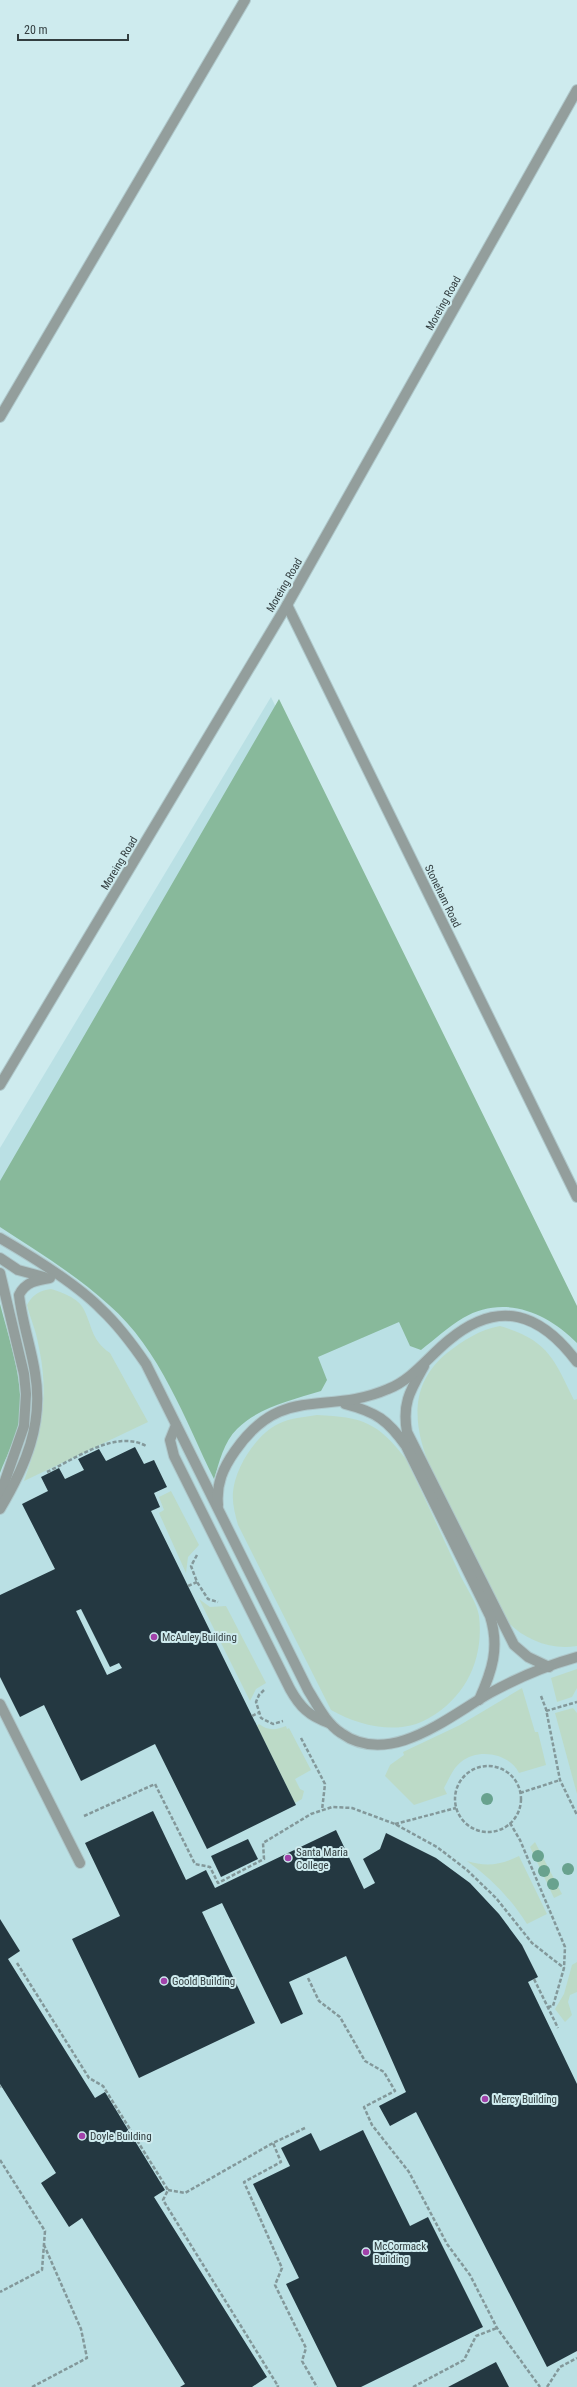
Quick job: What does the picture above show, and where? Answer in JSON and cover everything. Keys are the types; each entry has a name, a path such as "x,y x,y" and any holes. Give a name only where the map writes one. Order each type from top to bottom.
{"street":[{"path":"0,417 245,0"},
{"name":"Moreing Road","path":"0,1085 288,605 577,90"},
{"name":"Stoneham Road","path":"288,605 577,1197"},
{"path":"0,1238 69,1284 101,1308 128,1338 146,1364 308,1690 329,1724"},
{"path":"0,1258 25,1273 50,1278 69,1284"},
{"path":"0,1273 24,1374 26,1394 24,1426 0,1509"},
{"path":"4,1494 26,1459 33,1438 37,1418 38,1397 36,1375 19,1295 22,1289 28,1284 50,1278"},
{"path":"218,1510 216,1491 229,1460 252,1430 268,1417 291,1406 332,1401 356,1401 390,1389 405,1379 454,1336 473,1324 497,1317 518,1316 536,1323 553,1335 577,1362"},
{"path":"429,1358 412,1386 406,1401 404,1414 407,1432 514,1645 528,1657 548,1667"},
{"path":"332,1401 368,1410 396,1430 406,1446 490,1616 495,1641 495,1656 489,1677 478,1701"},
{"path":"176,1425 170,1446 298,1704 314,1718 329,1724 342,1734 362,1742 387,1745 414,1736 445,1721 478,1701 532,1674 577,1657"},
{"path":"234,1575 240,1553"},
{"path":"277,1662 283,1639"},
{"path":"0,1704 80,1863"}],"path":[{"path":"4,1494 24,1490 33,1479 116,1442 137,1441 150,1448"},
{"path":"200,1552 195,1557 191,1566 197,1582 208,1599 222,1601"},
{"path":"188,1586 197,1582"},
{"path":"532,1674 546,1711 560,1780 577,1815"},
{"path":"268,1688 261,1692 257,1698 258,1713 264,1721 272,1724 284,1720"},
{"path":"546,1711 577,1702"},
{"path":"252,1716 258,1713"},
{"path":"300,1737 325,1784 322,1810"},
{"path":"490,1766 500,1769 516,1782 520,1792 520,1804 517,1814 510,1823 501,1829 490,1832 479,1831 469,1826 461,1818 456,1808 454,1798 457,1787 470,1772 479,1768 490,1766"},
{"path":"520,1792 560,1780"},
{"path":"62,1826 155,1784 195,1864 210,1867 218,1883 264,1859 262,1843 322,1810 332,1807 352,1808 395,1824 437,1848 467,1870 496,1898 532,1943 564,1968"},
{"path":"395,1824 456,1808"},
{"path":"510,1823 556,1923 565,1947 564,1968 553,2006 548,2007"},
{"path":"17,1963 89,2078 103,2086 168,2190 185,2193 273,2143 305,2128"},
{"path":"308,1978 319,2001 340,2017 365,2061 384,2072 395,2091 364,2107 372,2125 409,2172 447,2244 470,2275 497,2328 540,2387"},
{"path":"534,1979 558,2028"},
{"path":"273,2143 281,2162 244,2182 282,2268 275,2285 306,2348 302,2361 317,2387"},
{"path":"0,2160 45,2231 42,2270 0,2292"},
{"path":"168,2190 163,2200 278,2386 277,2387"},
{"path":"32,2387 87,2358 81,2330 44,2245"},
{"path":"413,2387 464,2360 476,2336 497,2328"},
{"path":"547,2387 560,2367 577,2358"}],"shaded area":[{"name":"Santa Maria College","path":"271,697 577,1329 577,2387 0,2387 0,1148"}],"green space":[{"path":"279,699 577,1306 577,1343 565,1332 538,1315 509,1307 493,1307 478,1311 463,1318 421,1350 410,1346 399,1322 318,1357 327,1380 321,1391 276,1405 246,1421 232,1434 222,1452 214,1479 170,1386 143,1342 127,1323 109,1305 83,1284 56,1264 0,1227 0,1181"},
{"path":"51,1289 69,1296 81,1304 95,1337 110,1353 148,1422 24,1481 40,1429 44,1397 42,1362 37,1338 27,1305 37,1294"},
{"path":"0,1304 17,1373 20,1415 12,1444 0,1473"},
{"path":"500,1326 529,1338 548,1353 561,1373 574,1400 577,1399 577,1646 556,1647 536,1641 517,1631 502,1616 485,1588 462,1534 429,1466 422,1442 418,1418 420,1395 429,1373 447,1353 472,1336"},
{"path":"317,1415 358,1420 368,1424 377,1429 386,1437 406,1459 478,1611 480,1632 475,1662 470,1675 462,1688 442,1709 429,1718 405,1727 380,1727 354,1721 331,1710 238,1525 233,1504 233,1492 238,1473 248,1453 262,1436 278,1424 292,1419"},
{"path":"171,1491 199,1545 188,1557 186,1573 159,1513 164,1510 159,1497"},
{"path":"199,1599 210,1607 226,1606 266,1683 256,1689 250,1701"},
{"path":"577,1669 577,1688 572,1697 557,1702 551,1678"},
{"path":"522,1688 535,1732 538,1732 546,1765 519,1773 514,1766 501,1757 484,1754 476,1755 461,1762 456,1767 444,1788 447,1794 414,1805 385,1776 390,1765 404,1755 403,1752 460,1725"},
{"path":"573,1708 577,1713 577,1794 555,1713"},
{"path":"259,1724 269,1729 286,1726 287,1729 289,1728 311,1770 295,1779 300,1789 304,1791 302,1799 295,1803 257,1726"},
{"path":"535,1842 562,1894 554,1898 530,1847"},
{"path":"519,1856 547,1914 527,1924 500,1890 484,1874 467,1861 481,1864 493,1864"},
{"path":"577,1962 577,1992 570,1995 568,2002 572,2015 565,2022 555,2009 564,1994 572,1965"}],"building":[{"name":"McAuley Building","path":"135,1447 144,1464 154,1460 167,1487 154,1493 160,1507 151,1511 296,1805 207,1849 155,1744 81,1781 44,1705 20,1717 0,1677 0,1595 55,1569 22,1504 48,1491 41,1477 59,1468 65,1479 84,1470 78,1459 99,1449 106,1461","holes":["81,1609 110,1667 119,1663 122,1668 107,1675 76,1611"]},
{"name":"Mercy Building","path":"153,1811 186,1880 206,1870 215,1888 336,1830 364,1889 375,1883 363,1859 380,1849 386,1833 436,1858 470,1883 499,1914 522,1945 538,1977 528,1982 577,2084 577,2351 547,2367 416,2112 390,2126 379,2106 406,2092 346,1956 289,1982 303,2014 281,2024 222,1903 202,1912 255,2023 139,2078 72,1939 120,1916 85,1843"},
{"path":"248,1839 258,1859 221,1877 211,1856"},
{"name":"Doyle Building","path":"0,1919 20,1951 8,1959 95,2098 105,2092 165,2190 154,2197 267,2377 252,2387 180,2387 185,2384 82,2218 69,2227 41,2183 56,2173 0,2084"},
{"name":"McCormack Building","path":"363,2130 410,2226 428,2217 483,2327 361,2387 337,2387 286,2284 299,2278 253,2184 290,2166 281,2148 311,2133 320,2151"},
{"path":"496,2362 509,2387 448,2387"}],"place":[{"name":"McAuley Building","path":"154,1637"},
{"name":"Santa Maria College","path":"288,1858"},
{"name":"Goold Building","path":"164,1981"},
{"name":"Mercy Building","path":"485,2099"},
{"name":"Doyle Building","path":"82,2136"},
{"name":"McCormack Building","path":"366,2252"}]}
